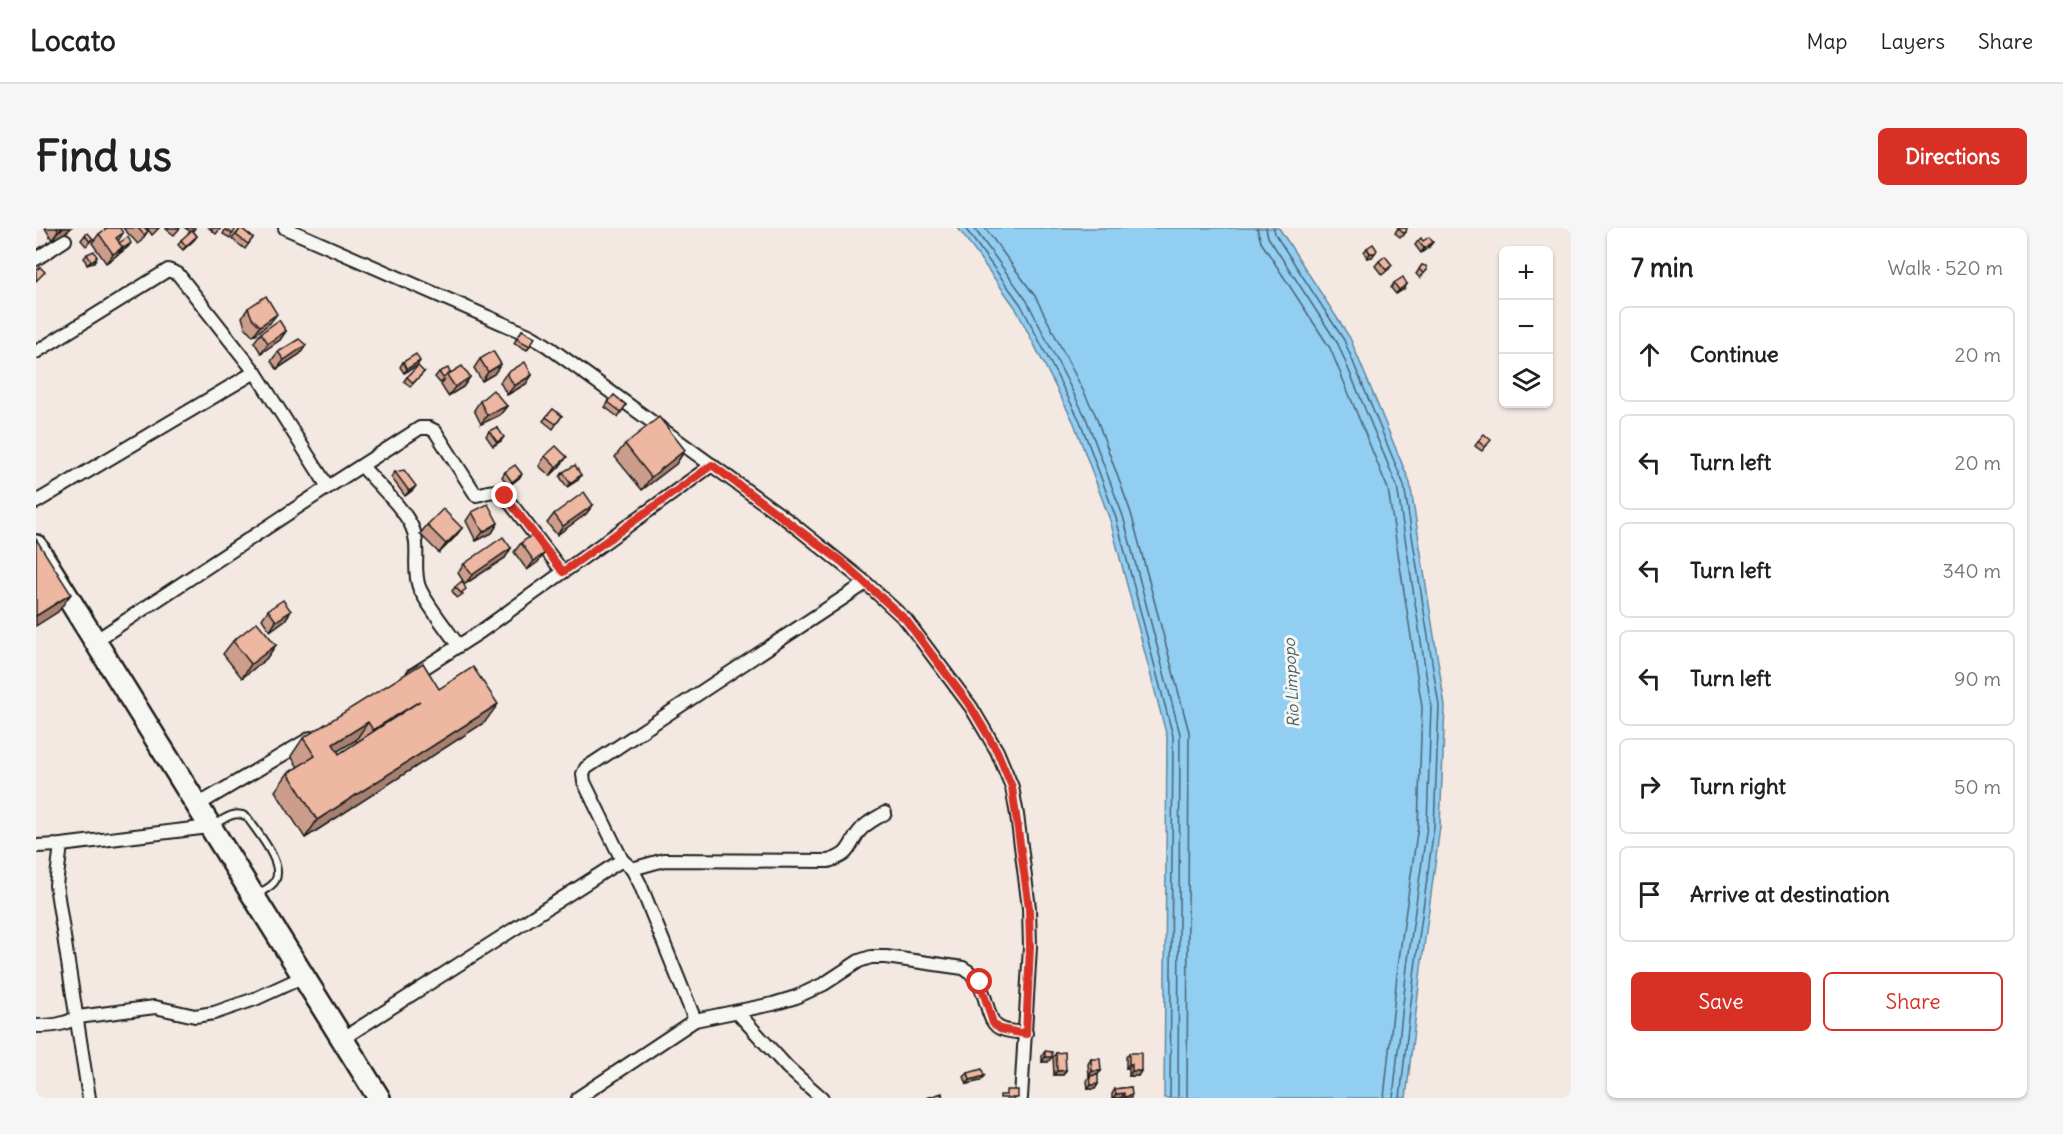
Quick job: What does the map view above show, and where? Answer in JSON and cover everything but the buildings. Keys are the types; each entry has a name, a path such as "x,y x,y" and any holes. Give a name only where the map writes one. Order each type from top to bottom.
{"highway":[{"path":"36,546 379,1098"}],"street":[{"path":"285,228 529,335 555,351 790,522 866,583 906,620 971,707 997,751 1012,787 1029,908 1030,947 1021,1098"},
{"path":"36,259 65,240"},
{"path":"36,352 168,270 174,270 255,372 328,487"},
{"path":"36,502 255,372"},
{"path":"95,641 420,428 435,431 476,495 494,490 501,492 563,572"},
{"path":"362,465 413,528 417,543 419,587 458,645"},
{"path":"399,683 563,572 712,465"},
{"path":"695,1020 640,884 632,869 622,860 584,782 583,774 586,768 866,583"},
{"path":"196,806 319,733"},
{"path":"632,869 664,860 828,861 840,858 850,849 858,832 867,823 885,813"},
{"path":"36,846 209,827"},
{"path":"61,845 56,885 89,1098"},
{"path":"342,1039 622,860"},
{"path":"578,1098 695,1020 796,998 824,984 859,961 871,957 963,968 971,972 980,982 993,1023 1000,1029 1026,1034"},
{"path":"36,1026 54,1026 78,1017 155,1007 195,1016 214,1013 255,999 303,977"},
{"path":"737,1012 788,1068 822,1098"}],"lane":[{"path":"209,827 231,815 240,813 247,817 278,864 278,874 274,883 253,897"}],"water":[{"name":"Rio Limpopo","path":"958,228 1279,228 1350,338 1410,483 1445,706 1440,827 1406,1098 1164,1098 1167,737 1110,520 1074,423 1015,307"}],"route":[{"path":"505,496 563,572 712,465 842,562 906,620 971,707 997,751 1012,787 1029,908 1030,947 1026,1034 1000,1029 993,1023 980,982"}]}
